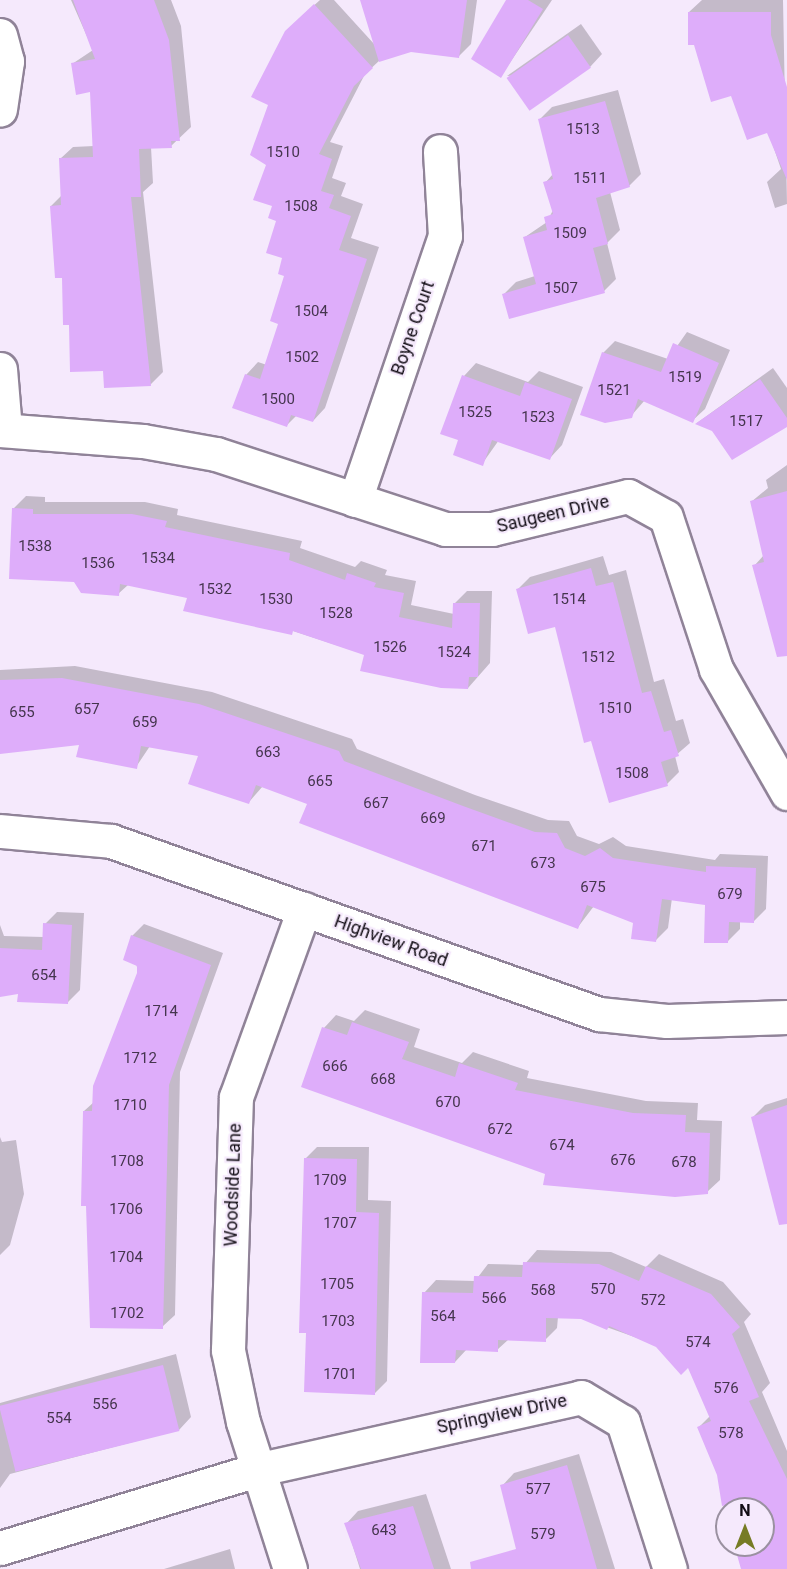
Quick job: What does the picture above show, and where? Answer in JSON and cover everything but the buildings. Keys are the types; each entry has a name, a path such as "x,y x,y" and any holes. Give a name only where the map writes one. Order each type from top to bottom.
{"street":[{"path":"0,35 7,61 0,109"},
{"name":"Boyne Court","path":"355,500 445,236 441,151"},
{"path":"0,369 3,430"},
{"name":"Saugeen Drive","path":"3,430 216,454 445,529 492,529 628,496 666,517 716,669 787,793"},
{"name":"Highview Road","path":"0,831 111,841 599,1014 667,1021 787,1017"},
{"name":"Woodside Lane","path":"260,1469 228,1350 236,1097 304,909"},
{"name":"Springview Drive","path":"0,1548 260,1469 581,1397 623,1422 670,1569"},
{"path":"260,1469 290,1569"}]}
